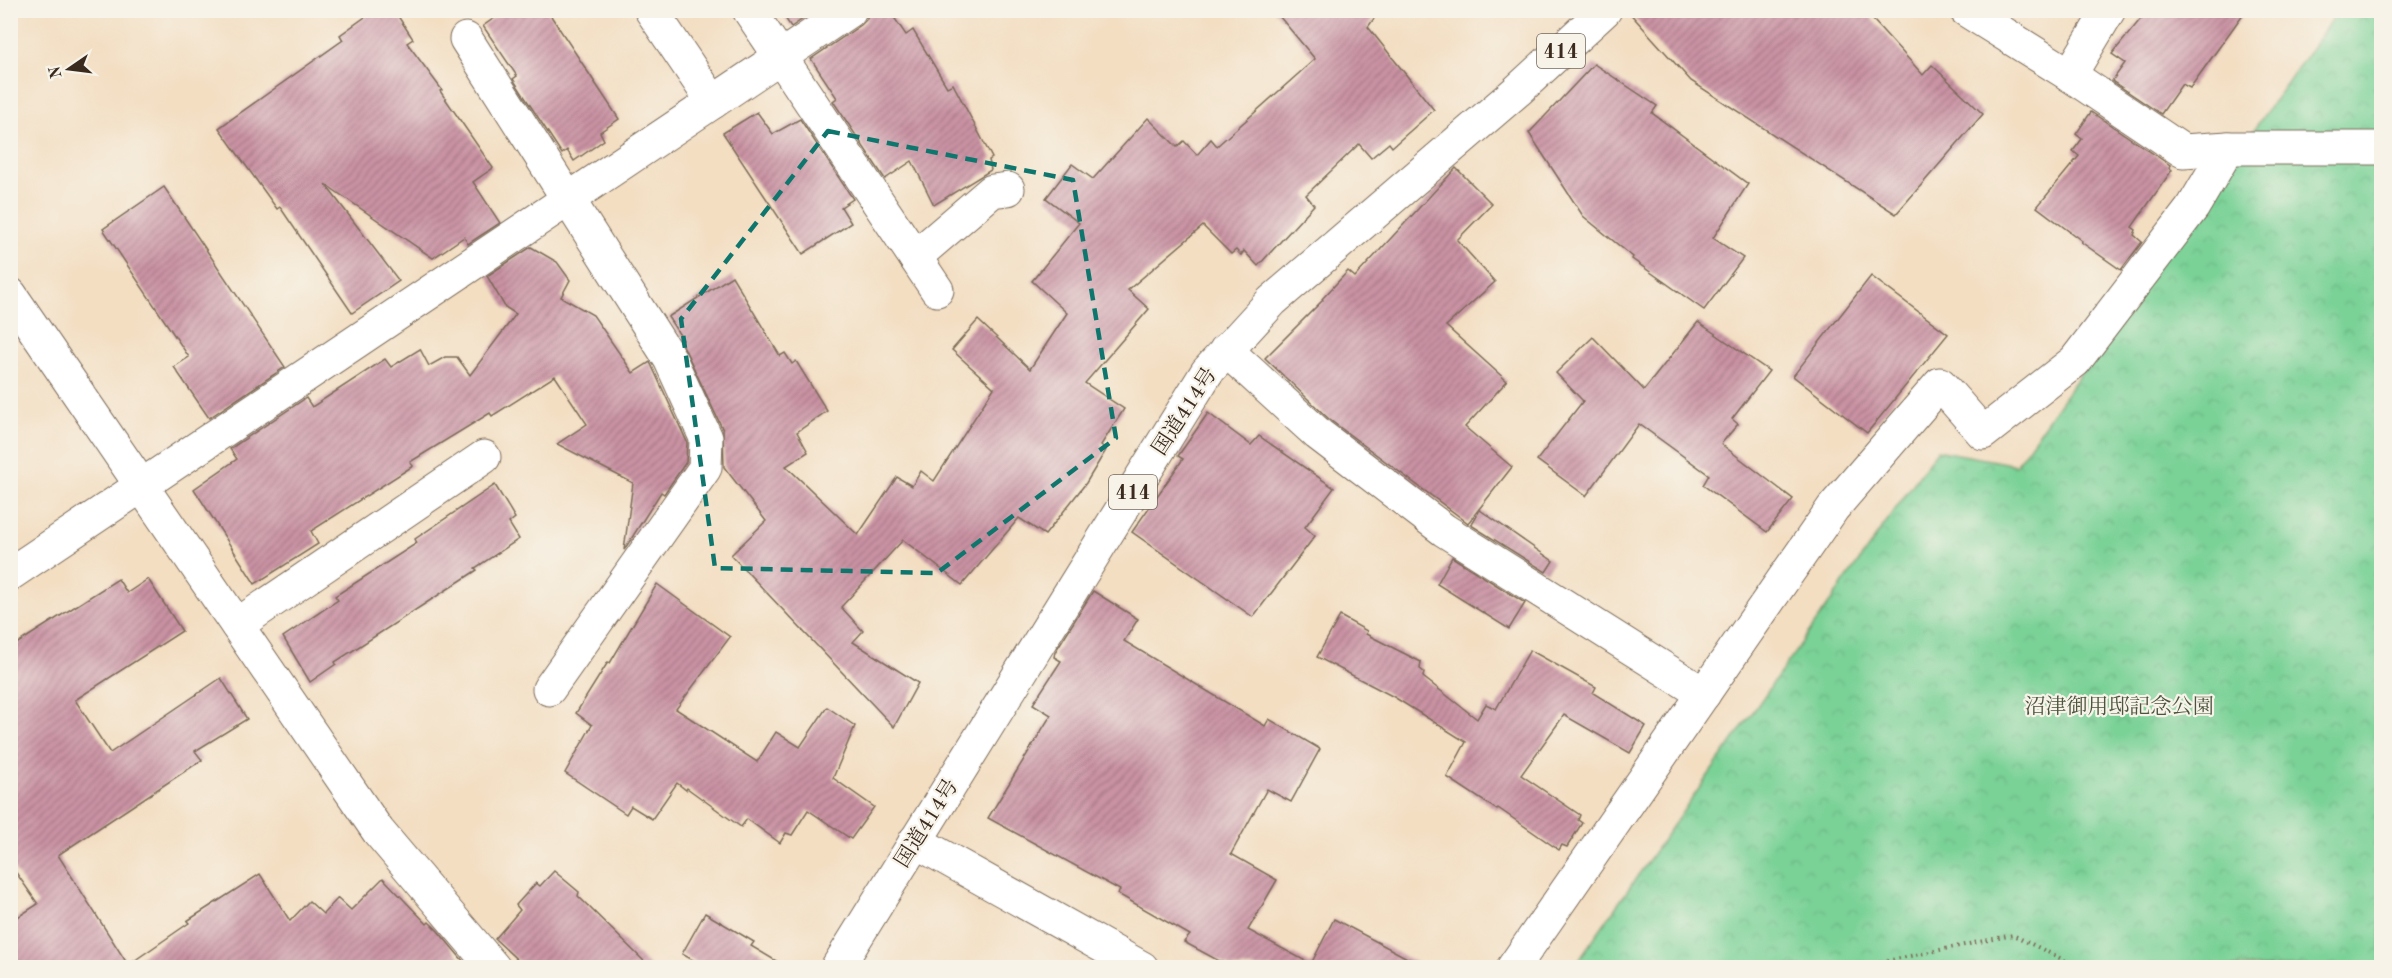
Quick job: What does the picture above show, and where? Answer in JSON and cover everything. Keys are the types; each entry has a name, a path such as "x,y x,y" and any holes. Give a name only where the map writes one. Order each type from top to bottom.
{"main road":[{"path":"651,10 713,102"},
{"path":"749,10 937,290"},
{"path":"10,574 850,10"},
{"name":"国道414号","path":"837,968 1207,372 1272,301 1517,91 1605,10"},
{"path":"1966,10 2070,75 2183,151 2228,148 2382,148"},
{"path":"2070,75 2109,10"},
{"path":"466,39 670,358 706,438 705,468 549,689"},
{"path":"1513,968 1833,508 1940,384 1983,433 2075,361 2193,207 2228,148"},
{"path":"915,257 992,191 1008,189"},
{"path":"10,294 378,831 494,968"},
{"path":"1226,350 1318,434 1444,530 1704,694"},
{"path":"237,625 484,458"},
{"path":"915,841 1142,968"}],"path":[{"path":"1879,968 1881,962 2013,935 2080,968"}],"highlighted area":[{"path":"828,131 1073,180 1116,438 937,573 715,568 681,319"}],"green space":[{"name":"沼津御用邸記念公園","path":"2338,11 2381,11 2381,967 1573,968 1937,450 2016,465"}],"building":[{"path":"375,10 394,10 413,39 407,43 442,90 440,91 493,168 473,182 500,223 468,244 464,237 433,258 325,184 399,281 352,313 280,207 277,209 219,128 343,40 340,35"},
{"path":"506,10 547,10 619,119 600,132 604,140 574,161 567,150 562,154 513,79 517,76 483,26"},
{"path":"780,10 816,10 791,27"},
{"path":"868,10 889,10 906,35 913,30 947,87 953,84 992,158 989,160 991,170 934,205 912,161 885,179 833,101 837,98 811,59 861,25 867,19"},
{"path":"1274,10 1380,10 1368,27 1434,110 1392,147 1389,143 1371,158 1359,144 1306,195 1314,205 1258,266 1244,251 1241,255 1236,250 1231,254 1203,226 1128,290 1149,309 1085,383 1124,409 1101,445 1106,450 1086,483 1045,535 1019,518 962,585 903,540 841,607 863,631 853,642 918,683 894,727 731,555 766,521 724,467 723,430 681,341 683,340 668,317 732,276 780,356 785,353 792,364 796,361 827,411 797,432 808,452 786,466 858,535 897,477 912,486 921,471 934,481 994,388 952,350 978,320 1030,369 1067,313 1032,281 1079,223 1046,198 1072,164 1093,179 1148,118 1177,147 1184,141 1197,155 1211,139 1217,146 1315,59"},
{"path":"1627,10 1864,10 1923,75 1932,65 1983,114 1896,214 1691,81"},
{"path":"2148,10 2246,10 2190,88 2182,84 2161,114 2112,81 2125,63 2112,54"},
{"path":"1594,64 1657,106 1652,113 1748,184 1713,238 1743,258 1704,310 1632,259 1633,257 1583,216 1529,133"},
{"path":"757,112 773,134 800,119 853,199 841,207 851,223 803,254 723,133"},
{"path":"2091,112 2170,165 2169,168 2172,170 2132,227 2136,230 2134,235 2142,242 2121,270 2037,207 2079,156 2073,151 2082,139 2076,134"},
{"path":"1456,168 1492,204 1457,240 1495,282 1446,326 1507,381 1465,427 1512,467 1468,523 1330,420 1265,358 1323,300 1348,271 1355,277"},
{"path":"164,187 285,367 209,418 174,367 189,357 103,229"},
{"path":"531,247 557,262 570,280 561,297 593,315 633,373 650,362 687,442 686,462 664,494 661,492 624,550 633,483 557,444 587,424 555,376 492,416 490,413 410,462 413,466 311,531 318,544 255,584 194,489 237,459 230,449 306,398 312,407 385,359 391,367 420,349 429,366 445,357 457,357 470,375 516,314 505,307 487,276"},
{"path":"1871,276 1948,334 1867,433 1793,376"},
{"path":"1698,322 1769,371 1732,419 1738,424 1721,444 1793,499 1767,532 1703,485 1709,475 1639,424 1586,496 1537,460 1583,401 1556,373 1593,337 1644,390"},
{"path":"1208,413 1251,445 1259,436 1334,488 1305,527 1315,536 1253,617 1132,532 1183,459 1178,456"},
{"path":"495,485 515,518 509,523 519,539 475,568 477,570 335,662 336,664 310,682 283,637 338,600 335,596 417,543 415,539"},
{"path":"1480,510 1553,561 1546,572 1471,525"},
{"path":"1452,557 1525,603 1509,629 1437,584"},
{"path":"118,579 127,593 148,579 182,631 75,700 110,753 221,678 247,719 195,751 202,760 58,855 128,965 189,923 187,921 260,874 290,921 309,901 323,914 338,898 351,910 383,878 427,924 429,922 438,931 469,968 10,968 10,922 38,904 10,864 10,648"},
{"path":"657,584 730,637 676,709 757,762 776,732 800,747 827,707 855,726 833,778 874,807 851,839 808,810 792,835 786,833 780,843 747,819 741,827 677,783 652,819 631,806 626,814 565,773 592,725 576,713 608,662 610,663"},
{"path":"1093,591 1138,619 1124,641 1265,726 1269,719 1320,749 1291,802 1267,789 1231,854 1277,880 1248,930 1311,964 1334,919 1426,968 1232,968 1184,942 1190,935 1118,894 1120,890 988,818 1051,715 1033,704 1061,661 1054,657 1055,652"},
{"path":"1340,616 1367,631 1366,634 1421,662 1420,669 1424,672 1423,677 1477,719 1486,704 1496,709 1530,650 1596,687 1593,693 1646,726 1630,753 1564,715 1521,775 1580,815 1578,820 1582,823 1567,847 1562,845 1559,850 1498,808 1497,810 1447,777 1466,742 1394,697 1317,657"},
{"path":"554,871 579,892 578,896 651,968 526,968 495,939 520,910 516,905 536,883 540,886"},
{"path":"705,913 754,942 751,946 788,968 707,968 682,954"}]}
